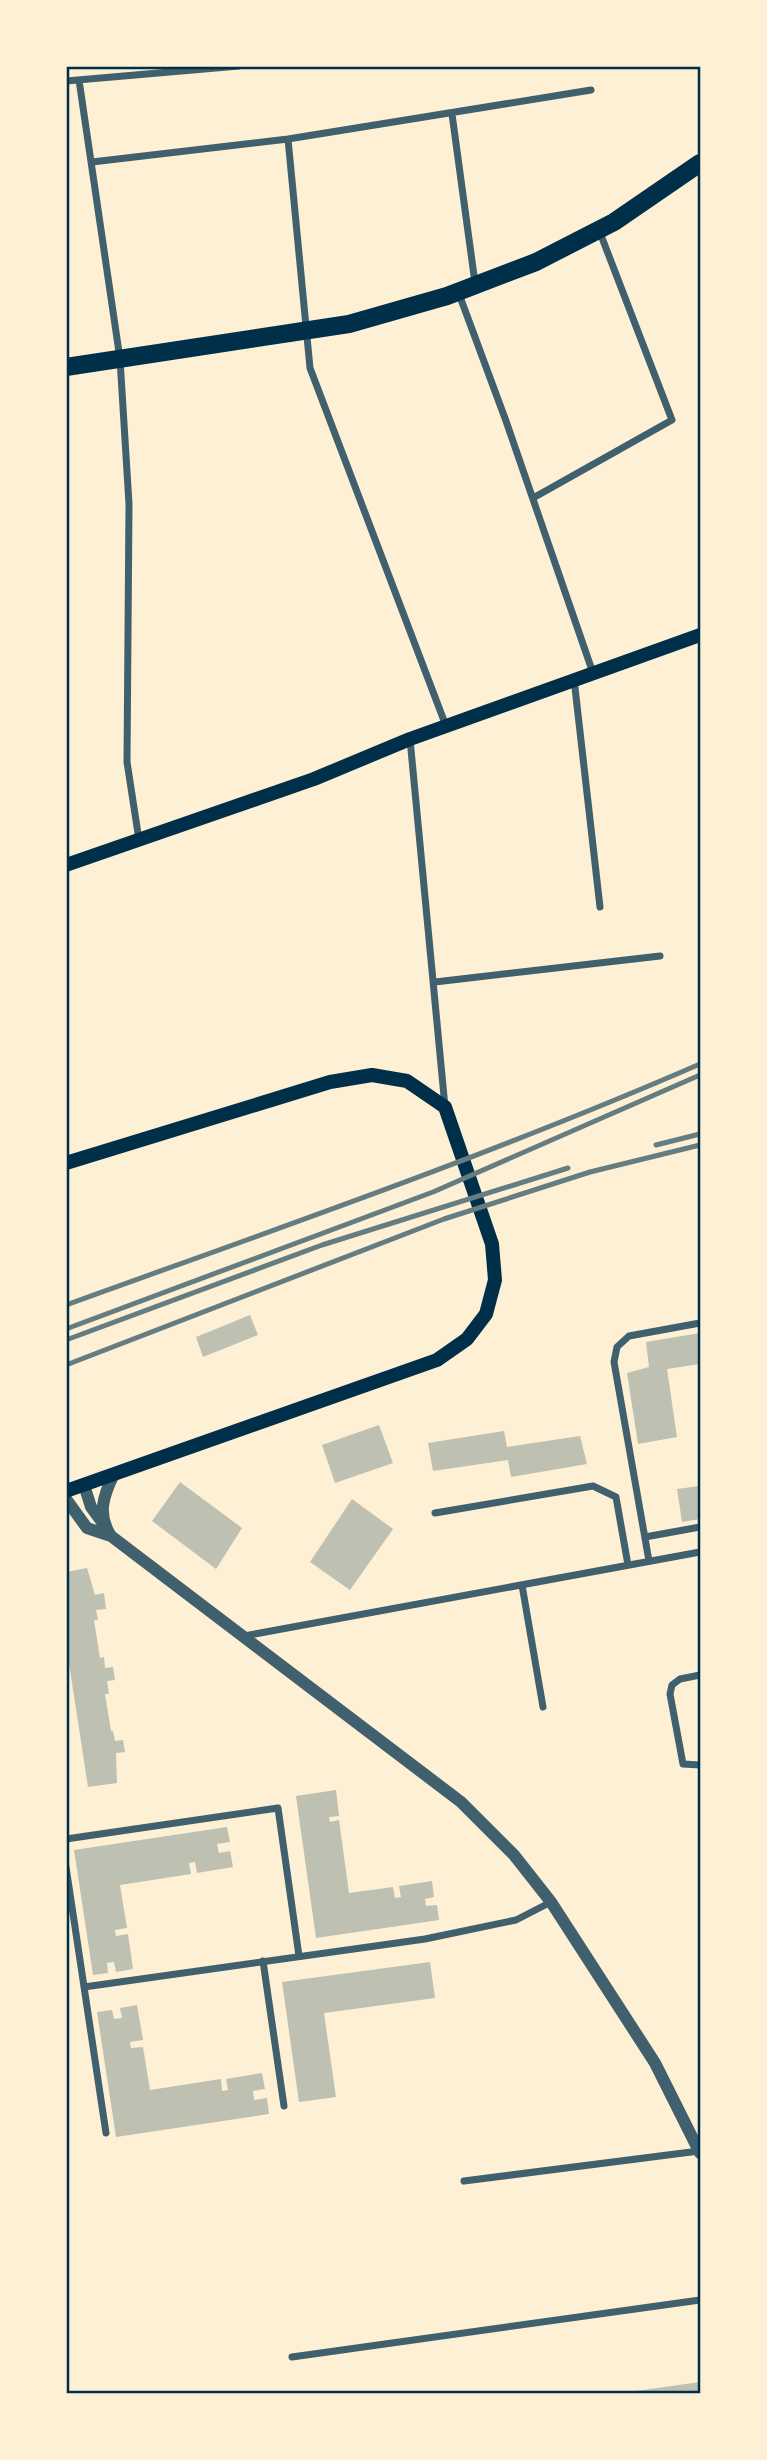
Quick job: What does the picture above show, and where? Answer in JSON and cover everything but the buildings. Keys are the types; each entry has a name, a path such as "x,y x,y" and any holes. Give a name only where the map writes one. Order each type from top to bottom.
{"main road":[{"path":"66,367 349,324 458,292 536,262 598,230 701,163"},
{"path":"66,866 314,779 410,739 701,635"},
{"path":"66,1163 330,1082 372,1075 407,1081 445,1107 492,1244 495,1280 485,1314 467,1339 437,1360 66,1491"}],"street":[{"path":"66,81 239,66"},
{"path":"79,80 120,359 129,504 127,762 139,840"},
{"path":"92,162 288,139 592,90"},
{"path":"452,114 475,285"},
{"path":"288,139 310,368 446,726"},
{"path":"533,498 672,420 598,230"},
{"path":"458,292 593,673"},
{"path":"574,679 600,907"},
{"path":"410,739 445,1107"},
{"path":"435,982 660,956"},
{"path":"649,1561 614,1362 617,1347 629,1336 701,1323"},
{"path":"102,1522 105,1498 114,1474"},
{"path":"84,1485 91,1507 111,1536"},
{"path":"435,1513 593,1486 616,1497 628,1565"},
{"path":"66,1499 87,1528"},
{"path":"66,1519 111,1536 461,1802 514,1855 551,1902 655,2063 700,2152 464,2181"},
{"path":"645,1537 701,1527"},
{"path":"244,1636 701,1552"},
{"path":"522,1585 543,1707"},
{"path":"701,1675 680,1679 672,1685 670,1695 682,1764 701,1765"},
{"path":"66,1839 278,1808 299,1956"},
{"path":"66,1867 106,2133"},
{"path":"84,1987 484,1928 516,1920 551,1902"},
{"path":"263,1961 284,2106"},
{"path":"292,2357 701,2300"}],"railway":[{"path":"66,1305 465,1160 700,1064"},
{"path":"66,1329 433,1192 700,1075"},
{"path":"656,1145 700,1134"},
{"path":"66,1365 444,1219 590,1172 700,1145"},
{"path":"66,1340 322,1245 568,1168"}]}
